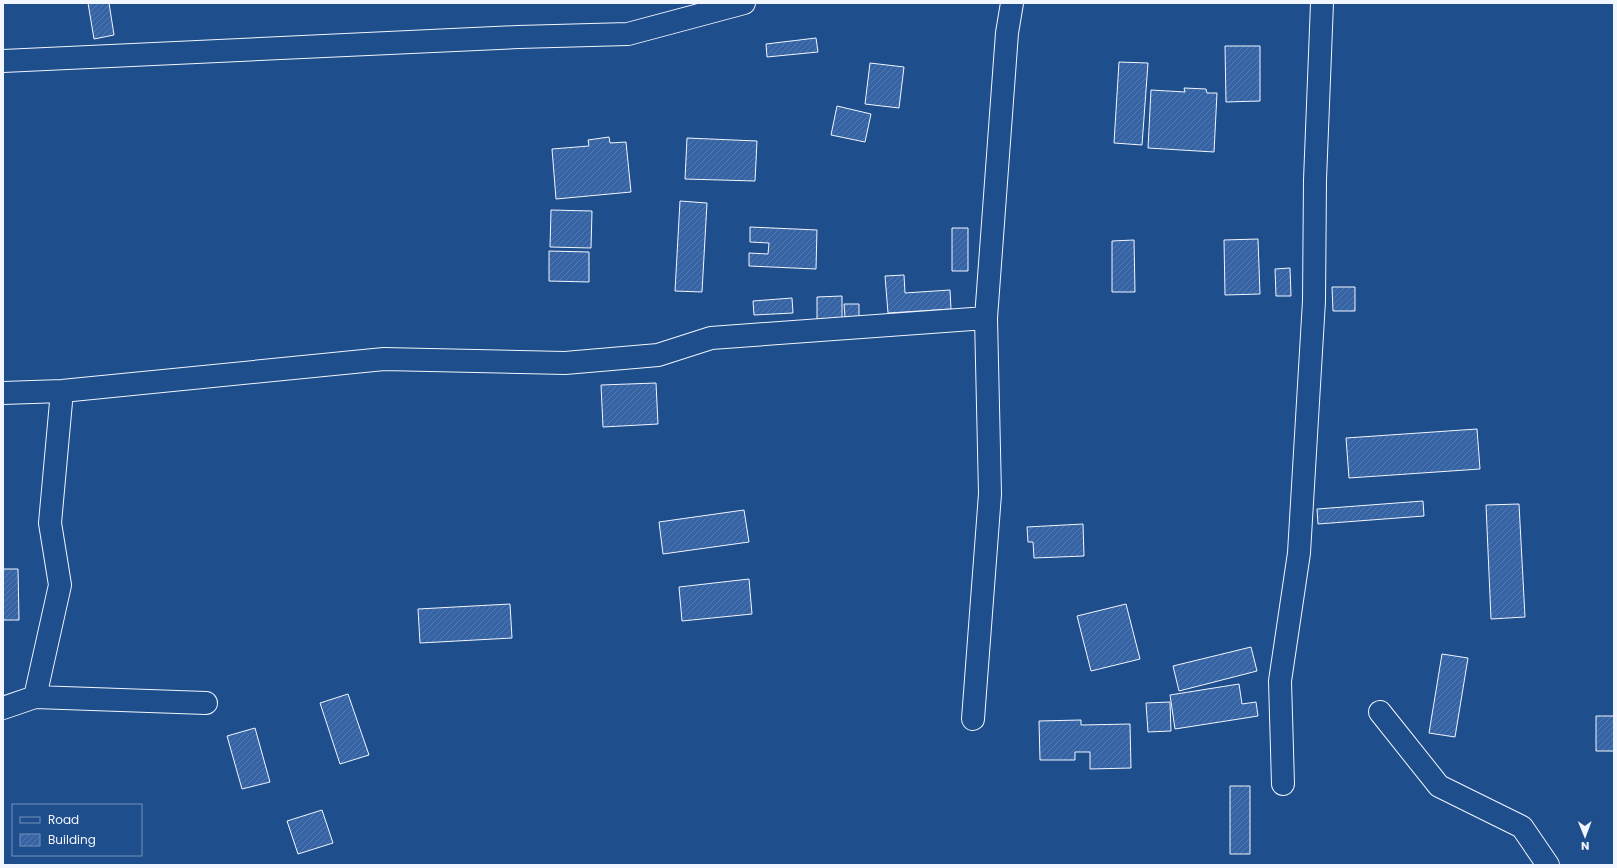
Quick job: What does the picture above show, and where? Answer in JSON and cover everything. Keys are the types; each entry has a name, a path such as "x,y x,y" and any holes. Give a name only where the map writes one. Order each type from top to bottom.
{"street":[{"path":"3,60 518,37 628,34 744,3"},
{"path":"973,719 990,494 986,318 1007,33 1012,3"},
{"path":"1283,784 1280,681 1299,553 1314,301 1315,180 1322,3"},
{"path":"3,393 62,390 384,359 565,363 658,355 710,338 986,318"},
{"path":"35,697 60,585 50,523 62,390"},
{"path":"3,708 35,697 206,703"},
{"path":"1380,712 1439,786 1522,827 1548,865"}],"building":[{"path":"88,3 109,3 114,35 94,39"},
{"path":"816,38 818,52 767,57 766,44"},
{"path":"1225,46 1260,46 1260,101 1226,102"},
{"path":"1119,62 1148,63 1142,145 1114,143"},
{"path":"870,63 904,67 899,108 865,104"},
{"path":"1184,88 1206,89 1207,93 1217,93 1214,152 1148,148 1151,90 1185,92"},
{"path":"837,106 871,114 865,142 831,135"},
{"path":"609,137 610,143 626,142 631,192 556,199 552,149 589,146 588,140"},
{"path":"687,138 757,141 755,181 685,179"},
{"path":"680,201 707,203 702,292 675,291"},
{"path":"551,210 592,211 591,248 550,247"},
{"path":"750,227 817,230 816,269 749,266 749,253 768,254 769,243 750,242"},
{"path":"952,228 968,228 968,271 952,271"},
{"path":"1258,239 1260,294 1225,295 1224,240"},
{"path":"1134,240 1135,292 1112,292 1112,241"},
{"path":"549,251 589,252 589,282 549,281"},
{"path":"1290,268 1291,296 1276,296 1275,269"},
{"path":"904,275 905,293 950,290 951,309 888,313 885,276"},
{"path":"1332,287 1355,287 1355,311 1333,311"},
{"path":"842,296 842,320 817,320 817,297"},
{"path":"792,298 793,313 754,315 753,301"},
{"path":"844,304 859,304 859,317 845,317"},
{"path":"656,383 658,424 603,427 601,385"},
{"path":"1477,429 1480,469 1349,478 1346,438"},
{"path":"1423,501 1424,516 1318,524 1317,509"},
{"path":"1519,504 1525,617 1491,619 1486,505"},
{"path":"744,510 749,542 663,554 659,522"},
{"path":"1083,524 1084,556 1034,558 1033,542 1028,542 1027,527"},
{"path":"3,569 18,569 19,620 3,620"},
{"path":"749,579 752,614 682,621 679,587"},
{"path":"510,604 512,638 420,643 418,609"},
{"path":"1126,604 1140,659 1091,671 1077,616"},
{"path":"1251,647 1257,671 1179,691 1173,666"},
{"path":"1442,654 1468,658 1455,737 1429,733"},
{"path":"1239,684 1242,704 1256,702 1258,716 1175,729 1170,695"},
{"path":"348,694 369,755 340,764 320,703"},
{"path":"1170,702 1171,731 1148,732 1146,703"},
{"path":"1596,716 1614,716 1614,751 1596,751"},
{"path":"1081,720 1081,725 1130,724 1131,768 1090,769 1090,752 1075,752 1075,760 1040,760 1039,721"},
{"path":"255,728 270,782 242,789 227,736"},
{"path":"1230,786 1250,786 1250,854 1230,854"},
{"path":"322,810 333,843 298,854 287,821"}]}
